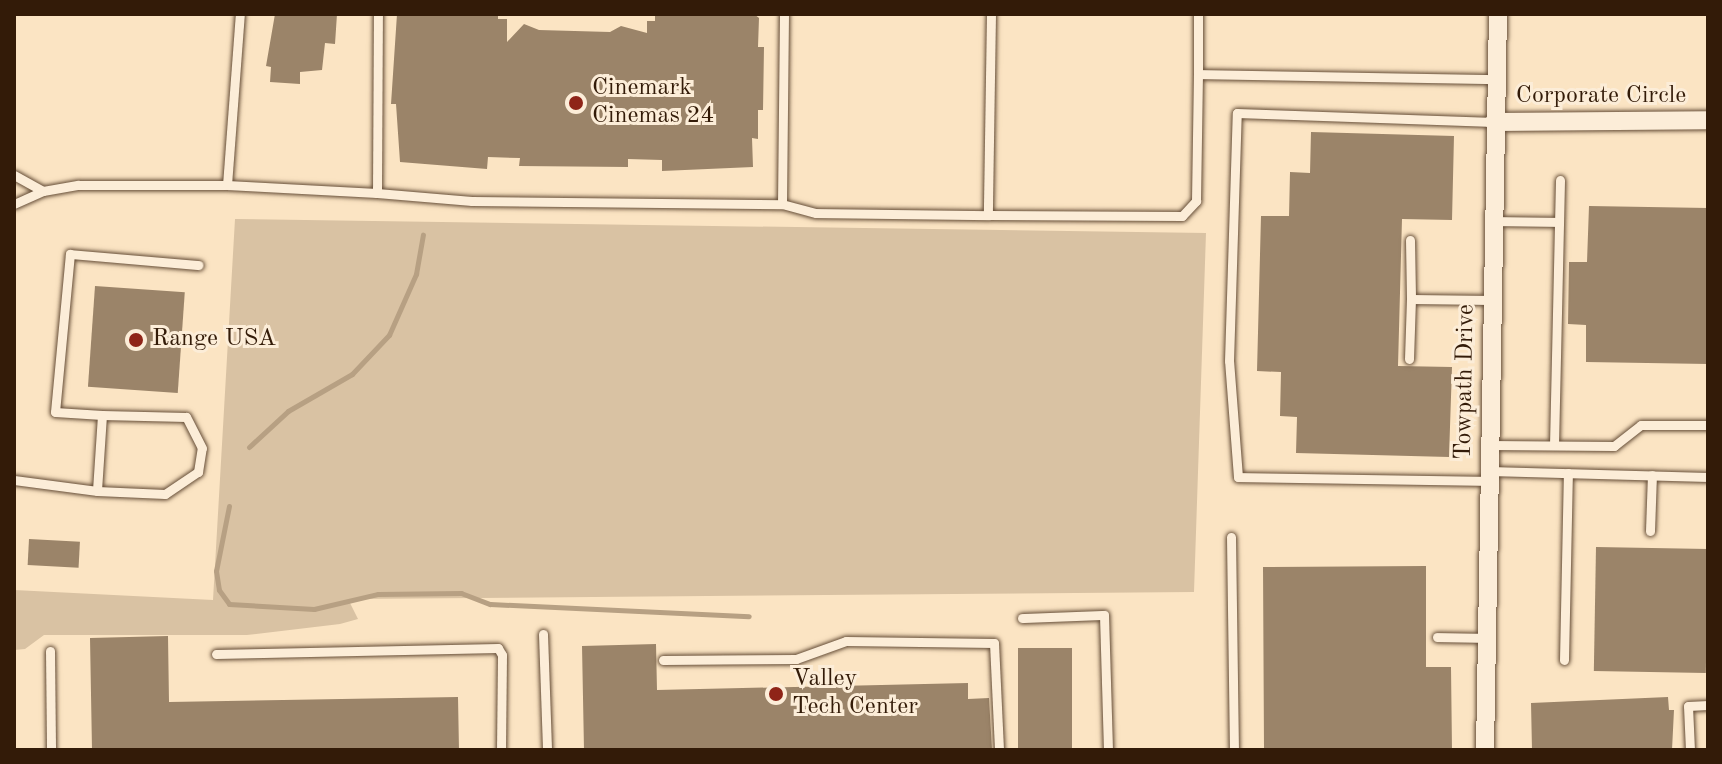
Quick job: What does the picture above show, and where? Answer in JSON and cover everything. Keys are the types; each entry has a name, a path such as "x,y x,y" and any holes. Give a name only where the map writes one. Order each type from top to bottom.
{"street":[{"name":"Towpath Drive","path":"1485,750 1498,14"},
{"name":"Corporate Circle","path":"1494,122 1708,120"}],"lane":[{"path":"227,185 240,14"},
{"path":"377,193 378,14"},
{"path":"782,204 784,14"},
{"path":"988,215 991,14"},
{"path":"14,204 43,191 89,184 227,185 472,201 782,204 816,213 1182,216 1196,201 1198,14"},
{"path":"1198,74 1495,79"},
{"path":"1494,122 1237,113 1229,361 1238,477 1568,473 1708,477"},
{"path":"14,175 43,191"},
{"path":"1554,445 1560,180"},
{"path":"1493,221 1559,222"},
{"path":"1409,359 1410,240"},
{"path":"14,480 97,491 165,494 198,472 202,448 186,417 55,412 70,254 199,265"},
{"path":"1411,299 1492,300"},
{"path":"97,491 102,415"},
{"path":"1489,445 1614,446 1641,425 1708,425"},
{"path":"1564,660 1568,473"},
{"path":"1650,531 1652,475"},
{"path":"1231,537 1234,750"},
{"path":"1022,618 1104,615 1108,750"},
{"path":"543,634 547,750"},
{"path":"1437,637 1487,638"},
{"path":"663,660 796,659 846,641 994,643 999,750"},
{"path":"216,654 498,648 502,655 501,750"},
{"path":"50,651 51,750"},
{"path":"1690,750 1688,706 1708,705"}],"shaded area":[{"path":"235,219 1206,233 1194,592 348,599 358,619 340,624 247,635 44,635 25,649 14,650 14,590 213,600"}],"building":[{"path":"275,14 337,14 335,44 325,43 322,70 300,72 300,84 270,82 271,67 266,66"},
{"path":"397,14 498,14 498,19 507,19 507,42 524,24 539,30 610,32 621,26 647,33 647,21 655,21 655,14 754,14 759,18 758,47 764,47 763,110 758,110 758,139 752,138 753,167 662,171 662,160 628,159 628,167 519,166 520,158 488,157 487,169 400,162 396,104 391,104"},
{"path":"1311,132 1454,136 1452,220 1402,219 1398,366 1452,367 1449,457 1296,453 1297,417 1280,416 1281,372 1257,371 1261,216 1289,216 1290,172 1310,173"},
{"path":"1589,206 1708,208 1708,364 1586,362 1586,325 1568,324 1569,262 1587,262"},
{"name":"Range USA","path":"95,286 185,292 178,393 88,387"},
{"path":"29,539 80,542 79,568 28,565"},
{"path":"1596,547 1708,549 1706,673 1594,671"},
{"path":"1426,566 1426,667 1451,667 1452,750 1264,750 1263,567"},
{"path":"168,636 169,702 458,697 459,750 92,750 90,638"},
{"name":"Valley Tech Center","path":"656,644 657,690 968,683 968,699 989,698 992,750 584,750 582,646"},
{"path":"1018,648 1072,648 1072,750 1018,750"},
{"path":"1668,697 1669,710 1674,710 1672,750 1532,750 1531,703"}],"waterway":[{"path":"249,447 288,411 352,374 389,335 416,274 423,235"},
{"path":"229,506 216,571 219,590 229,604 314,609 378,594 461,593 490,604 749,616"}],"place":[{"name":"Cinemark Cinemas 24","path":"576,103"},
{"name":"Range USA","path":"136,340"},
{"name":"Valley Tech Center","path":"776,694"}]}
